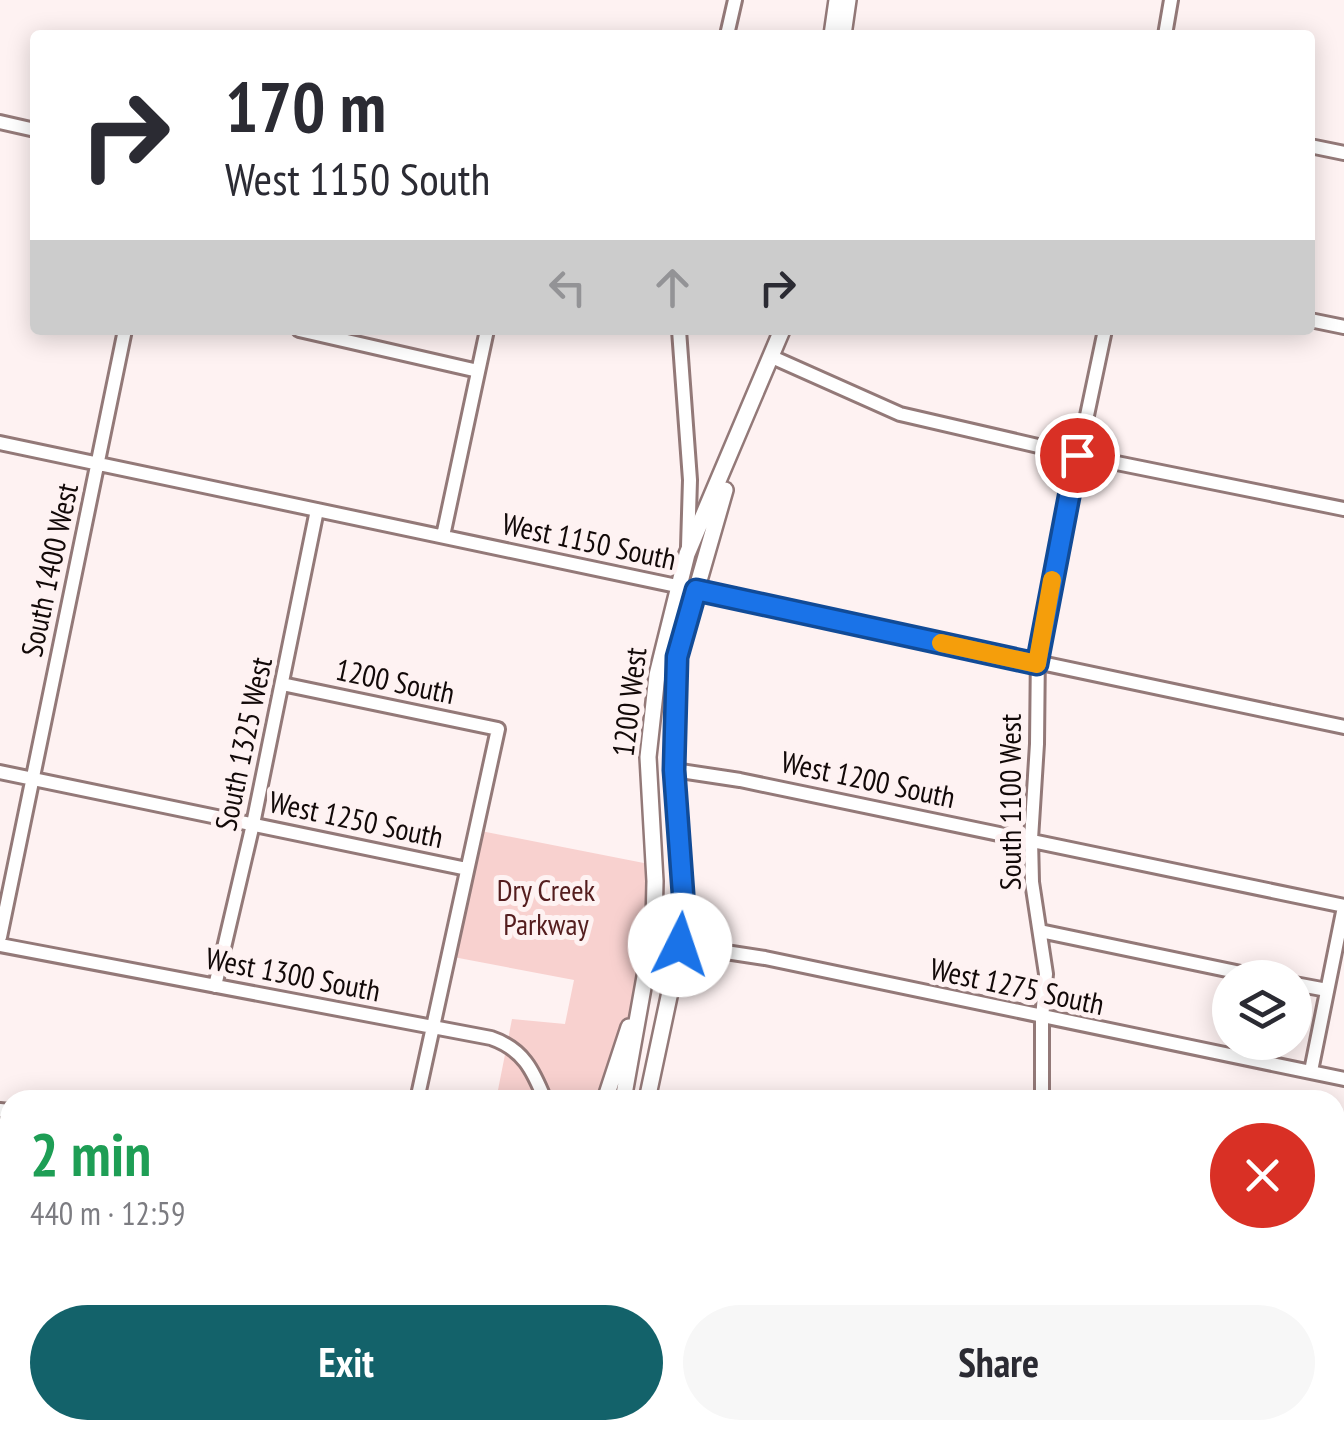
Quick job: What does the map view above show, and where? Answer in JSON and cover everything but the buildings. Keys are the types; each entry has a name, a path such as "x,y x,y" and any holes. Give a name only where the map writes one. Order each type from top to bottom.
{"street":[{"path":"729,30 735,0"},
{"path":"833,30 837,0"},
{"path":"844,30 848,0"},
{"path":"1165,30 1172,0"},
{"path":"0,122 30,129"},
{"path":"1315,147 1344,152"},
{"path":"1315,321 1344,327"},
{"name":"South 1400 West","path":"0,937 124,335"},
{"path":"324,335 478,370"},
{"path":"443,536 485,335"},
{"path":"678,335 690,480 688,554"},
{"name":"1200 West","path":"649,1090 680,945 683,894 674,770 677,657 732,468 776,359 781,335"},
{"name":"1200 West","path":"625,1090 654,926 656,881 648,757 657,676 688,554 789,335"},
{"name":"South 1100 West","path":"1042,1090 1046,974 1031,839 1037,664 1104,335"},
{"path":"776,359 900,414 1077,455 1344,509"},
{"name":"West 1150 South","path":"0,443 1344,727"},
{"name":"South 1325 West","path":"215,986 253,824 317,510"},
{"name":"1200 South","path":"282,684 498,728 467,870"},
{"name":"West 1200 South","path":"674,770 1031,839 1344,906"},
{"name":"West 1250 South","path":"0,772 467,870"},
{"path":"419,1090 467,870"},
{"path":"1311,1071 1344,906"},
{"path":"1040,932 1212,967"},
{"name":"West 1300 South","path":"0,945 491,1038 513,1048 534,1072 541,1090"},
{"name":"West 1275 South","path":"680,945 765,958 1344,1079"},
{"path":"1312,987 1327,990"},
{"path":"608,1090 638,1005"}],"green space":[{"name":"Dry Creek Parkway","path":"476,830 654,865 655,881 624,1090 498,1090 512,1019 565,1024 574,980 448,956"}],"slow traffic":[{"path":"941,643 1037,664 1052,580"}],"route":[{"path":"680,945 683,894 674,770 677,657 696,590 1037,664 1077,455"}]}
